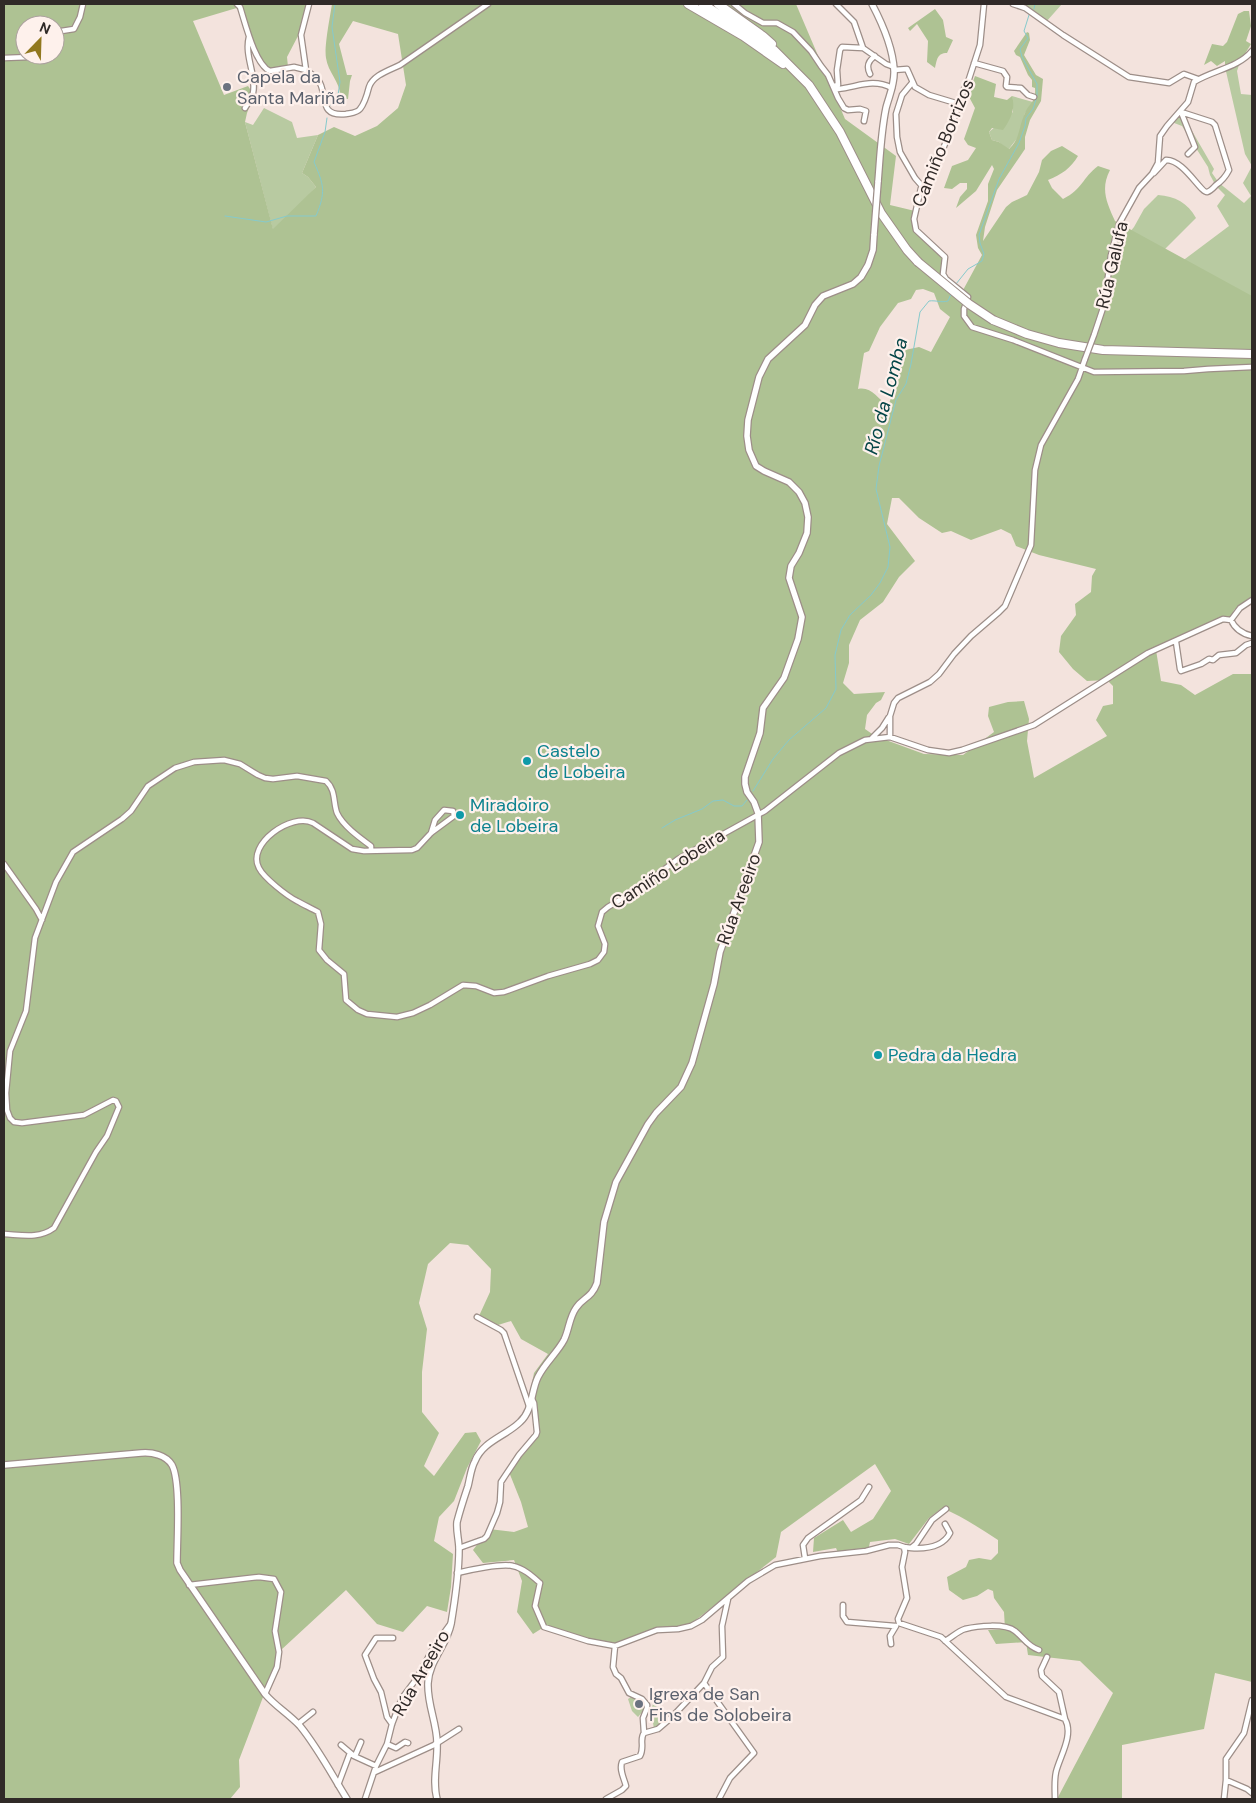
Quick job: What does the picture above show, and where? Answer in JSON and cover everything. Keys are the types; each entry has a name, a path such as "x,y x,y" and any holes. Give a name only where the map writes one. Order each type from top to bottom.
{"highway":[{"path":"688,4 744,36 786,67 816,94"},
{"path":"702,4 774,50 795,70 816,94 840,132 881,213 907,250 941,282 994,320 1026,334 1059,343 1103,350 1252,354"},
{"path":"718,4 763,36 800,69 814,87 816,94"}],"street":[{"path":"65,30 74,29 80,17 83,4"},
{"path":"237,4 240,7 249,37 266,70 294,67 306,70 319,82 324,104 335,114 359,111 367,97 370,85 376,78 400,65 488,4"},
{"path":"306,70 301,35 309,4"},
{"path":"734,4 744,13 762,22 777,23 793,32 811,51 828,75 844,108 866,111 864,121"},
{"path":"836,4 854,22 863,48"},
{"path":"872,4 892,55 894,68"},
{"name":"Camiño Borrizos","path":"984,4 980,45 934,171 928,181 922,186 914,219 916,230 945,257 943,274 954,287 968,297 964,316 972,327 1013,340 1094,372 1119,370 1184,371 1252,367"},
{"path":"1013,4 1025,8 1128,78 1168,83 1184,74 1198,79 1242,61 1252,51"},
{"path":"245,108 253,94 252,73 247,48 249,37"},
{"path":"835,86 842,47 863,48 894,68 907,69 915,87 929,95 959,104"},
{"path":"870,74 867,70 868,65 876,56"},
{"name":"Camiño Borrizos","path":"974,63 1003,71 1007,77 1007,87 1021,88 1028,95 1034,97"},
{"name":"Rúa Areeiro","path":"437,1799 434,1783 437,1743 428,1692 428,1681 432,1666 451,1622 459,1548 457,1523 475,1460 482,1450 497,1437 520,1422 529,1407 536,1380 565,1339 576,1307 592,1295 595,1289 604,1222 616,1182 648,1124 681,1087 692,1064 714,984 720,952 759,842 758,813 747,792 744,777 760,733 763,708 784,678 798,639 802,617 789,578 791,566 799,554 807,533 808,517 805,503 799,492 789,482 756,466 749,450 747,436 748,420 762,367 768,359 805,325 815,305 823,296 853,284 868,265 873,250 883,127 892,88 894,68"},
{"name":"Rúa Galufa","path":"1152,174 1158,162 1160,136 1190,99 1194,82 1198,79"},
{"path":"835,86 838,89 865,83 881,84 892,88"},
{"path":"912,83 902,95 896,114 897,138 900,152 915,178 922,186"},
{"path":"1181,112 1196,147 1188,154"},
{"name":"Rúa Galufa","path":"872,738 890,716 894,703 898,698 930,682 971,636 1005,606 1031,545 1035,470 1041,445 1078,379 1104,306 1111,255 1119,224 1139,188 1166,160 1175,162 1194,178 1202,191 1206,192 1209,192 1221,181 1229,170 1215,124 1181,112"},
{"path":"1230,620 1240,608 1252,600"},
{"path":"758,813 766,811 839,753 872,738 890,738 928,750 949,753 962,750 1034,725 1144,656 1223,619 1230,620"},
{"path":"1230,620 1234,627 1252,637"},
{"path":"1176,642 1181,671 1209,659 1213,660 1219,655 1236,653 1252,643"},
{"path":"890,716 890,738"},
{"path":"4,1234 36,1236 47,1233 54,1228 96,1152 107,1136 119,1107 116,1101 113,1100 84,1115 22,1123 14,1122 7,1110 6,1093 10,1051 26,1011 35,938 56,882 73,852 122,819 131,811 148,786 175,768 194,762 224,760 240,764 265,778 298,776 326,781 333,791 335,806 340,818 371,846 371,851"},
{"name":"Camiño Lobeira","path":"431,833 439,814 444,810 453,811 454,816 431,833 417,848 412,850 358,851 346,846 307,820 300,820 286,825 266,839 259,847 256,860 258,868 265,876 296,901 318,912 321,924 320,950 327,960 344,974 346,1000 349,1004 368,1014 397,1017 413,1013 430,1006 463,984 476,986 494,993 504,992 598,960 603,955 605,947 598,926 602,912 638,889 678,858 758,813"},
{"path":"4,864 42,920"},
{"path":"478,1317 502,1330 529,1407"},
{"name":"Rúa Areeiro","path":"459,1548 484,1539 493,1524 500,1502 501,1482 537,1432 532,1398"},
{"path":"4,1465 141,1452 155,1454 167,1460 171,1465 177,1484 178,1563 180,1570 265,1694 274,1705 298,1724 311,1741 347,1799"},
{"path":"805,1558 804,1546 808,1538 861,1500 869,1487"},
{"path":"911,1548 916,1544 932,1520 946,1508"},
{"path":"457,1573 476,1568 512,1565 531,1575 540,1583 536,1606 544,1627 588,1641 615,1646 657,1630 691,1626 728,1600 748,1581 775,1565 805,1558 852,1553 889,1545 920,1549 942,1544 950,1533 945,1524"},
{"path":"891,1644 890,1636 897,1625 907,1598 902,1566 905,1552 904,1547"},
{"path":"189,1585 259,1577 274,1579 277,1583 282,1592 275,1631 279,1652 277,1667 265,1694"},
{"path":"644,1733 658,1729 704,1683 712,1667 723,1657 722,1626 728,1600"},
{"path":"843,1605 843,1616 847,1622 897,1625 941,1637 1006,1697 1065,1719"},
{"name":"Rúa Areeiro","path":"365,1798 376,1766 387,1744 402,1698 417,1678 435,1645 451,1622"},
{"path":"945,1641 964,1629 1008,1626 1030,1647 1039,1650"},
{"name":"Rúa Areeiro","path":"392,1724 365,1655 376,1638 393,1638"},
{"path":"606,1799 626,1786 620,1769 622,1762 640,1756 643,1750 643,1718 647,1708 647,1704 642,1699 629,1693 621,1678 616,1674 613,1667 615,1646"},
{"path":"1047,1657 1041,1670 1042,1676 1059,1692 1068,1729 1056,1773 1055,1799"},
{"path":"704,1683 754,1753 730,1778 719,1799"},
{"path":"1224,1799 1226,1759 1244,1734 1252,1700"},
{"path":"298,1724 313,1712"},
{"path":"374,1772 437,1743 459,1729"},
{"path":"355,1756 361,1742"},
{"name":"Rúa Areeiro","path":"387,1744 396,1748 406,1742 408,1743"},
{"path":"341,1745 355,1756 376,1766"},
{"path":"338,1785 350,1753"},
{"path":"1226,1780 1252,1793"}],"green space":[{"path":"4,4 309,4 298,36 287,57 288,67 266,70 249,37 240,7 193,21 224,95 248,86 254,95 245,122 273,229 316,187 302,173 318,135 334,127 355,136 377,126 398,108 406,85 398,34 353,21 339,44 347,75 352,75 348,99 340,98 339,88 329,69 326,58 326,40 332,4 796,4 845,119 896,156 890,205 915,211 914,225 945,257 943,274 962,292 982,255 978,248 976,235 988,201 988,184 994,169 992,165 976,191 956,208 960,197 967,189 967,183 960,183 952,189 944,188 952,166 968,160 976,148 968,145 964,139 975,108 968,95 975,76 996,84 994,97 1007,100 1012,96 1013,110 1006,126 1003,130 992,128 989,132 992,140 999,142 1009,149 1016,140 1025,113 1035,97 1035,88 1032,87 1032,80 1020,57 1014,51 1027,32 1029,33 1030,40 1024,55 1036,75 1043,79 1041,101 1030,120 1025,137 1025,149 997,190 985,227 983,241 1006,207 1027,195 1039,172 1042,160 1051,151 1062,146 1078,156 1065,171 1048,180 1052,188 1063,199 1075,191 1098,166 1110,170 1105,183 1105,190 1107,202 1115,221 1252,296 1252,596 1234,610 1231,620 1191,634 1156,650 1161,681 1181,685 1195,695 1233,674 1252,674 1252,1682 1215,1673 1204,1729 1122,1745 1122,1799 1057,1799 1113,1693 1080,1661 1028,1655 1026,1642 996,1644 988,1630 1005,1629 1004,1612 994,1598 993,1591 988,1589 977,1596 963,1600 949,1590 947,1577 966,1567 969,1560 979,1558 991,1560 998,1553 998,1540 949,1511 942,1508 929,1518 909,1544 895,1539 870,1542 868,1551 839,1555 836,1548 813,1552 814,1538 843,1520 851,1532 873,1519 891,1491 875,1464 781,1532 776,1557 692,1623 615,1646 544,1627 533,1634 517,1612 522,1581 514,1560 483,1563 473,1550 489,1529 514,1532 528,1527 521,1502 509,1472 538,1437 531,1388 534,1373 548,1354 521,1339 511,1321 498,1325 479,1316 490,1292 491,1269 468,1245 450,1243 428,1264 419,1303 427,1329 422,1372 422,1412 439,1433 424,1466 434,1476 465,1433 476,1432 481,1441 467,1468 454,1501 439,1517 434,1541 453,1554 447,1612 427,1606 403,1632 377,1624 346,1590 281,1650 239,1760 240,1787 230,1799 4,1799","holes":["923,289 934,293 940,309 950,317 931,352 919,347 905,350 893,360 900,375 888,406 871,391 858,389 864,353 869,351 880,327 898,303 911,299 916,290","892,498 899,498 919,518 942,533 951,531 971,540 1001,529 1011,534 1016,546 1039,555 1096,569 1092,576 1091,592 1075,604 1076,615 1061,636 1059,652 1073,669 1087,681 1107,680 1113,686 1113,704 1103,706 1096,720 1107,736 1034,778 1027,741 1029,719 1024,701 1008,702 989,707 988,716 994,732 963,755 924,754 875,736 865,729 867,715 876,703 881,700 885,692 854,694 843,683 849,663 849,645 860,620 883,602 899,577 915,561 887,524"]},
{"path":"1030,4 1062,4 1046,22 1022,6"},
{"path":"935,9 943,20 946,37 953,40 947,53 941,54 938,58 935,68 927,62 928,41 917,24 910,31 908,28"},
{"path":"1249,11 1251,26 1246,41 1251,44 1240,62 1225,67 1225,61 1217,66 1211,61 1204,65 1212,44 1223,46 1227,42 1238,14"},
{"path":"1240,62 1237,71 1241,94 1252,95 1252,166 1245,154 1225,67"},
{"path":"1012,96 1033,102 1025,113 1019,136 1008,150 999,142 992,140 989,132 1013,112"},
{"path":"264,108 292,122 297,138 318,135 302,173 316,187 274,234 245,122 253,125"},
{"path":"1181,112 1214,169 1212,173 1219,183 1244,203 1251,196 1243,183 1252,166 1252,312 1181,262 1229,226 1217,206 1225,195 1216,186 1208,167 1182,126 1169,121"},
{"path":"1158,195 1170,197 1185,204 1196,218 1161,253 1125,238 1144,209"},
{"path":"631,1697 642,1701 645,1706 638,1717 632,1711 628,1699"},
{"path":"653,1704 670,1717 654,1729 651,1710"}],"waterway":[{"path":"331,105 338,95 340,82 332,27 335,4"},
{"name":"Río da Lomba","path":"1034,9 1035,4"},
{"name":"Río da Lomba","path":"956,284 968,269 982,261 984,254 979,235 999,179 1019,143 1026,118 1033,109 1037,96 1037,84 1022,57 1020,49 1028,38 1024,31 1029,15"},
{"path":"225,216 266,222 287,216 316,216 321,201 322,183 314,162 325,132 327,118"},
{"name":"Río da Lomba","path":"753,791 773,759 789,740 826,708 836,689 835,655 841,630 850,615 871,595 880,583 888,567 890,547 876,489 879,466 896,400 906,384 920,312 929,301 948,301 951,294"},
{"name":"Río da Lomba","path":"662,828 675,820 702,809 713,801 723,800 734,806 742,806 747,800"}],"place":[{"name":"Capela da Santa Mariña","path":"227,87"},
{"name":"Castelo de Lobeira","path":"527,761"},
{"name":"Miradoiro de Lobeira","path":"460,815"},
{"name":"Pedra da Hedra","path":"878,1055"},
{"name":"Igrexa de San Fins de Solobeira","path":"639,1704"}]}
